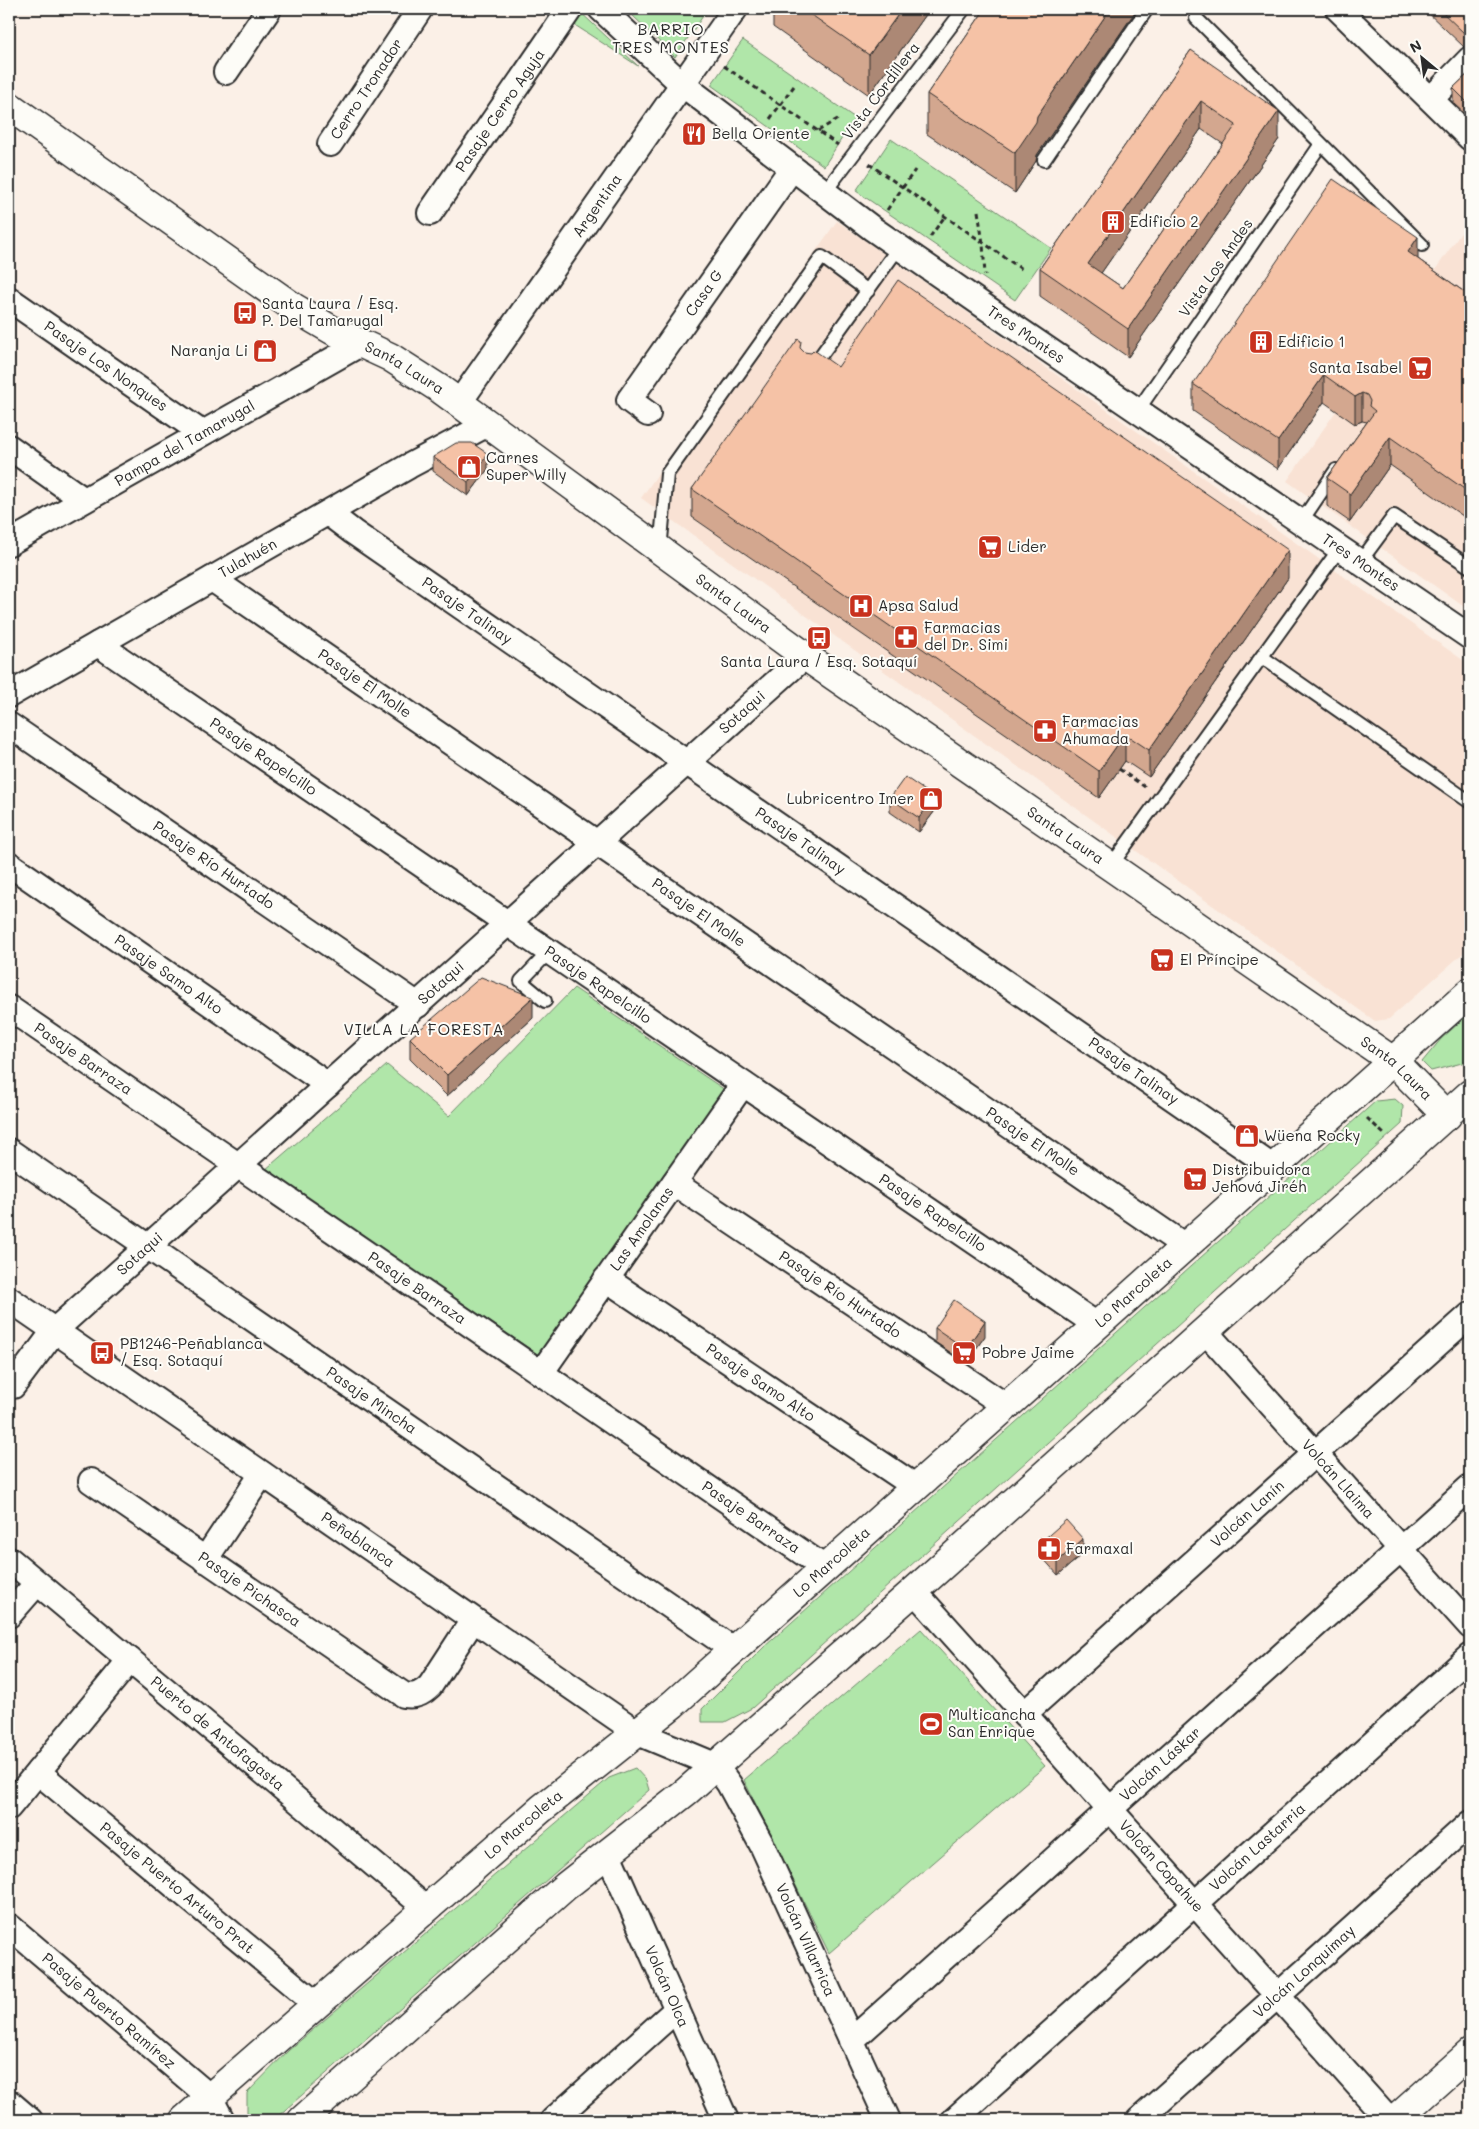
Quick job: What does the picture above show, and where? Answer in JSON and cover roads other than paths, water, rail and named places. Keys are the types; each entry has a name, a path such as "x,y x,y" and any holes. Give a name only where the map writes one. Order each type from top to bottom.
{"street":[{"path":"226,72 269,9"},
{"name":"Cerro Tronador","path":"330,144 420,9"},
{"name":"Pasaje Cerro Aguja","path":"430,213 570,9"},
{"name":"Tres Montes","path":"601,9 682,84 824,193 899,247 1470,637"},
{"name":"Argentina","path":"459,403 735,9"},
{"path":"1349,12 1430,100 1470,138"},
{"path":"1430,100 1470,59"},
{"name":"Santa Laura","path":"9,106 293,307 332,330 411,368 805,656 1393,1061 1446,1116"},
{"name":"Casa G","path":"648,414 629,400 792,168"},
{"name":"Pasaje Los Nonques","path":"9,298 202,433"},
{"name":"Pampa del Tamarugal","path":"9,543 362,343"},
{"name":"Tulahuén","path":"9,695 488,424"},
{"path":"9,447 84,500"},
{"name":"Pasaje Talinay","path":"328,513 686,763 1274,1168"},
{"name":"Pasaje El Molle","path":"212,579 1185,1246"},
{"name":"Pasaje Rapelcillo","path":"98,644 1097,1325"},
{"name":"Sotaqui","path":"13,1386 55,1330 805,656"},
{"name":"Pasaje Río Hurtado","path":"9,725 418,1005"},
{"name":"Pasaje Samo Alto","path":"9,864 328,1085"},
{"name":"Lo Marcoleta","path":"184,2120 216,2108 316,2004 541,1808 638,1734 734,1650 1470,992"},
{"name":"Pasaje Barraza","path":"9,1008 825,1568"},
{"name":"Las Amolanas","path":"541,1373 743,1084"},
{"path":"302,2120 566,1886 687,1791 914,1591 1470,1094"},
{"name":"Pasaje Mincha","path":"9,1151 734,1650"},
{"name":"Pasaje Río Hurtado","path":"674,1183 1006,1406"},
{"name":"Pasaje Samo Alto","path":"606,1279 916,1487"},
{"name":"Peñablanca","path":"9,1299 638,1734 715,1766"},
{"name":"Volcán Lanín","path":"1024,1714 1470,1315"},
{"name":"Volcán Llaima","path":"1205,1331 1470,1626"},
{"path":"205,1560 262,1474"},
{"name":"Pasaje Pichasca","path":"91,1481 398,1692 410,1696 424,1692 430,1686 473,1620"},
{"name":"Volcán Láskar","path":"852,2041 1470,1487"},
{"name":"Puerto de Antofagasta","path":"9,1559 426,1908"},
{"path":"9,1615 37,1583"},
{"name":"Volcán Copahue","path":"914,1591 1389,2120"},
{"name":"Volcán Lastarria","path":"954,2120 1470,1656"},
{"path":"9,1807 130,1660"},
{"name":"Volcán Villarrica","path":"715,1766 752,1824 888,2120"},
{"name":"Pasaje Puerto Arturo Prat","path":"38,1772 316,2004"},
{"name":"Volcán Lonquimay","path":"1138,2120 1470,1823"},
{"name":"Volcán Olca","path":"608,1854 726,2120"},
{"name":"Pasaje Puerto Ramírez","path":"9,1926 216,2108"},
{"path":"553,2120 677,2009"},
{"path":"1395,2120 1470,2053"},
{"path":"9,2102 30,2120"}],"lane":[{"name":"Vista Cordillera","path":"824,193 964,9"},
{"path":"1044,160 1147,9"},
{"path":"1196,18 1422,244"},
{"name":"Vista Los Andes","path":"1138,410 1321,144"},
{"path":"808,374 899,247"},
{"path":"660,551 667,474 822,257 868,291"},
{"path":"1301,522 1342,460"},
{"path":"1360,562 1394,516 1470,567"},
{"path":"1110,867 1340,548"},
{"path":"1262,657 1470,802"},
{"path":"545,1001 521,981 549,952"}],"place":[{"name":"Bella Oriente","path":"694,134"},
{"name":"Edificio 2","path":"1113,222"},
{"name":"Santa Laura / Esq. P. Del Tamarugal","path":"245,313"},
{"name":"Edificio 1","path":"1261,342"},
{"name":"Naranja Li","path":"265,351"},
{"name":"Santa Isabel","path":"1420,368"},
{"name":"Carnes Super Willy","path":"469,467"},
{"name":"Lider","path":"990,547"},
{"name":"Apsa Salud","path":"861,606"},
{"name":"Farmacias del Dr. Simi","path":"906,637"},
{"name":"Santa Laura / Esq. Sotaquí","path":"819,638"},
{"name":"Farmacias Ahumada","path":"1045,731"},
{"name":"Lubricentro Imer","path":"931,799"},
{"name":"El Príncipe","path":"1162,960"},
{"name":"Wüena Rocky","path":"1247,1136"},
{"name":"Distribuidora Jehová Jiréh","path":"1195,1179"},
{"name":"PB1246-Peñablanca / Esq. Sotaquí","path":"102,1353"},
{"name":"Pobre Jaime","path":"964,1353"},
{"name":"Farmaxal","path":"1049,1549"},
{"name":"Multicancha San Enrique","path":"931,1724"}],"district":[{"name":"BARRIO TRES MONTES","path":"671,38"},
{"name":"VILLA LA FORESTA","path":"424,1029"}]}
